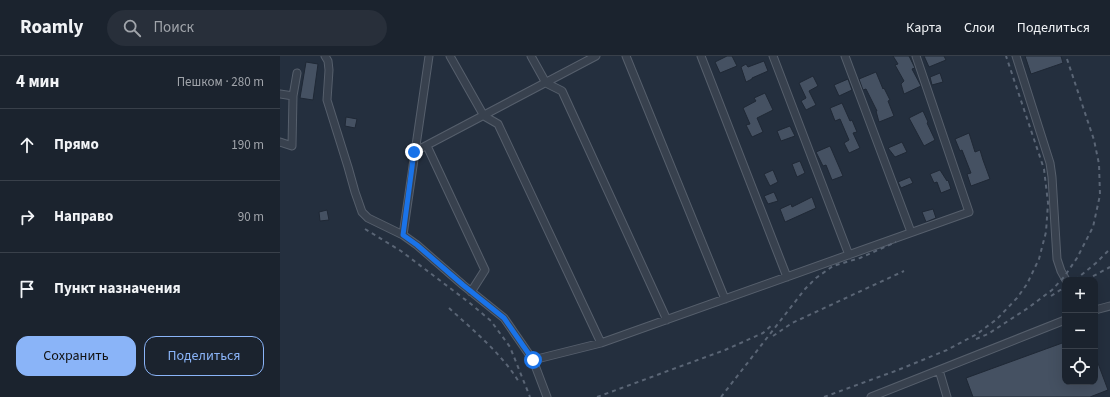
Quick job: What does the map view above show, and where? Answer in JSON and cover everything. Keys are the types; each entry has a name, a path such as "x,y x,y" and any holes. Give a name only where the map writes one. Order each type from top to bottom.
{"street":[{"path":"325,56 328,61 329,70 327,100 362,212 368,218 403,235 417,245 471,292 504,318 533,360 547,397"},
{"path":"403,235 429,56"},
{"path":"450,56 484,116 498,124 601,343"},
{"path":"531,56 546,83 562,91 666,320"},
{"path":"414,152 596,56"},
{"path":"626,56 725,299"},
{"path":"701,56 787,277"},
{"path":"773,56 849,255"},
{"path":"845,56 911,232"},
{"path":"533,360 601,343 969,212 916,56"},
{"path":"1016,56 1050,163 1057,259 1064,277"},
{"path":"280,142 292,146 293,96 297,73"},
{"path":"280,94 293,96"},
{"path":"427,146 486,270 471,292"},
{"path":"1098,309 1110,306"},
{"path":"871,397 1062,321"},
{"path":"939,370 948,397"}],"building":[{"path":"727,56 732,56 737,66 720,73 715,62"},
{"path":"893,56 909,56 915,68 912,69 921,86 904,94 901,84 904,81 895,65 898,64"},
{"path":"924,56 944,56 946,60 929,67"},
{"path":"1025,56 1061,56 1063,63 1031,74"},
{"path":"764,61 768,71 746,82 741,67 746,64 748,67"},
{"path":"306,62 318,64 313,100 300,98"},
{"path":"876,72 883,89 884,88 890,100 888,101 894,116 879,122 877,111 866,89 863,90 859,79"},
{"path":"940,73 943,82 932,85 930,77"},
{"path":"813,76 818,86 809,91 816,105 806,110 801,101 806,98 799,83"},
{"path":"848,79 852,90 839,96 834,85"},
{"path":"765,93 773,110 757,118 763,132 752,137 746,125 750,124 743,108 756,101 754,98"},
{"path":"842,103 857,132 853,133 860,148 849,153 844,143 849,140 840,119 835,121 830,108"},
{"path":"923,111 935,140 924,146 909,118"},
{"path":"346,117 357,119 355,128 345,126"},
{"path":"790,126 795,136 781,141 777,131"},
{"path":"969,133 975,152 980,150 990,179 971,186 967,174 971,173 962,150 960,151 955,139"},
{"path":"902,142 907,152 895,157 888,148"},
{"path":"830,146 843,176 832,180 826,165 823,166 816,152"},
{"path":"800,161 805,173 797,177 792,164"},
{"path":"773,170 778,182 770,186 764,174"},
{"path":"940,170 947,181 948,180 951,189 941,193 937,182 934,183 930,174"},
{"path":"910,177 913,183 901,188 898,182"},
{"path":"774,192 778,201 768,204 764,196"},
{"path":"812,197 816,208 785,222 780,209 791,204 792,207"},
{"path":"933,209 936,218 926,222 922,212"},
{"path":"327,210 329,220 320,221 319,212"},
{"path":"1062,343 1062,385 1098,385 1098,363 1108,390 1090,397 973,397 966,378"}],"railway":[{"path":"824,397 947,350 977,334 997,319 1017,298 1027,284 1039,259 1046,232 1048,203 1044,169 1006,56"},
{"path":"976,339 988,334 1028,308 1052,290 1064,277 1077,258 1093,227 1100,195 1099,164 1094,140 1066,56"},
{"path":"365,229 401,251 491,321 510,347 530,397"},
{"path":"721,397 805,289 816,278 833,266 860,258 896,242"},
{"path":"1079,277 1110,249"},
{"path":"1092,277 1110,267"},
{"path":"773,336 792,323 904,271"},
{"path":"1051,296 1062,289"},
{"path":"449,308 496,352 519,382"},
{"path":"597,397 725,350 763,333 772,325"}],"route":[{"path":"414,152 403,235 504,318 533,360"}]}
